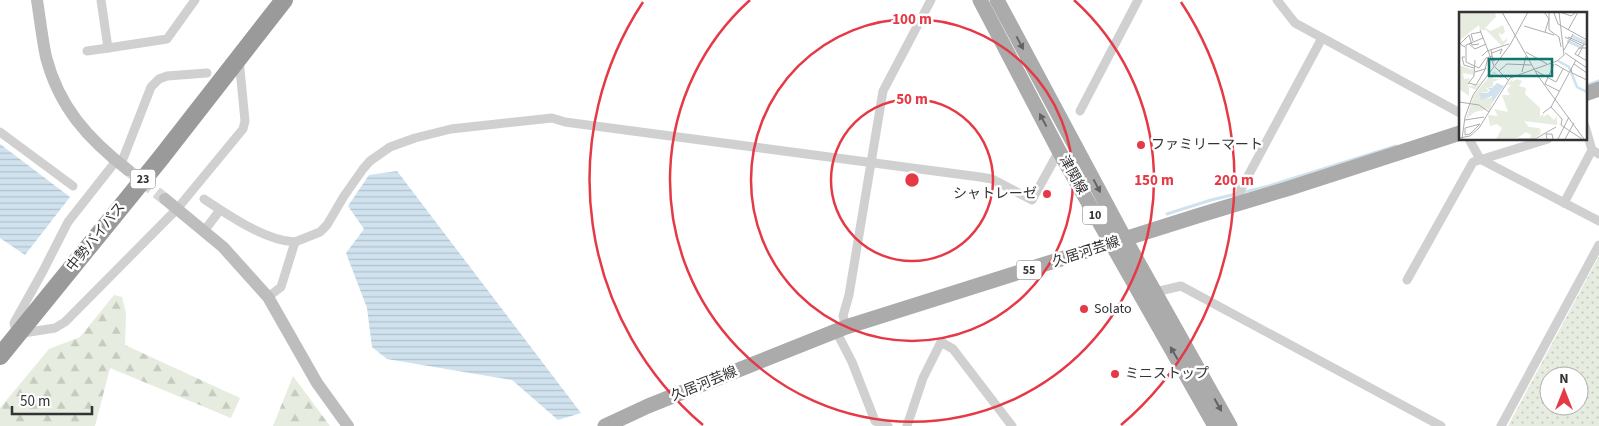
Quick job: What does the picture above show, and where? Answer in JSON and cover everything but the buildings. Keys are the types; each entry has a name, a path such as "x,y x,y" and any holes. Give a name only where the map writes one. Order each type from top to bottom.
{"highway":[{"name":"中勢バイパス","path":"0,356 160,159 282,0"},
{"path":"265,24 294,0"}],"main road":[{"name":"津関線","path":"980,0 1059,151 1118,242 1156,292 1230,426"},
{"name":"津関線","path":"997,0 1118,242 1215,426"},
{"name":"久居河芸線","path":"605,426 648,406 841,329 1118,242 1240,196 1459,133"}],"street":[{"path":"37,0 47,58 57,87 77,122 94,142 121,165"},
{"path":"101,0 108,48"},
{"path":"87,51 166,39 195,0"},
{"path":"888,426 874,421 841,329 849,295 883,91 932,0"},
{"path":"1080,111 1138,0"},
{"path":"1276,0 1295,23 1459,112"},
{"path":"1240,196 1322,38"},
{"path":"207,73 167,76 159,79 151,87 121,165 68,222 14,323 17,334 55,328 65,322 177,209 242,129 245,121 239,58"},
{"path":"204,200 241,223 282,241 295,242 320,232 333,216 356,178 370,161 390,146 451,129 552,118 565,122 992,179 1032,200 1059,151"},
{"path":"1564,203 1596,152 1586,129"},
{"path":"0,132 73,186"},
{"path":"1470,140 1480,159 1599,221"},
{"path":"1407,280 1472,162 1545,140"},
{"path":"165,199 237,260 268,297 317,383 348,426"},
{"path":"204,231 220,210"},
{"path":"268,297 281,287 295,242"},
{"path":"1501,426 1599,245"},
{"path":"1156,292 1180,286 1441,426"},
{"path":"907,426 923,378 942,340 953,349 1012,426"}],"green space":[{"path":"1599,256 1599,426 1508,426 1539,368 1539,416 1589,416 1589,366 1540,366"},
{"path":"114,295 122,297 126,313 125,345 240,398 231,418 110,368 95,426 0,426 0,408 49,349 80,337"},
{"path":"293,376 330,426 273,426"}],"water":[{"path":"0,144 70,197 25,255 0,238"},
{"path":"397,171 581,413 558,420 512,380 387,359 372,347 367,308 346,253 364,229 348,206 369,175"}],"waterway":[{"path":"1586,86 1599,81"},
{"path":"1167,214 1211,200 1269,186 1396,146"}],"tunnel":[{"path":"128,170 165,199"}],"place":[{"name":"ファミリーマート","path":"1141,145"},
{"name":"シャトレーゼ","path":"1047,194"},
{"name":"Solato","path":"1084,309"},
{"name":"ミニストップ","path":"1115,374"}]}
